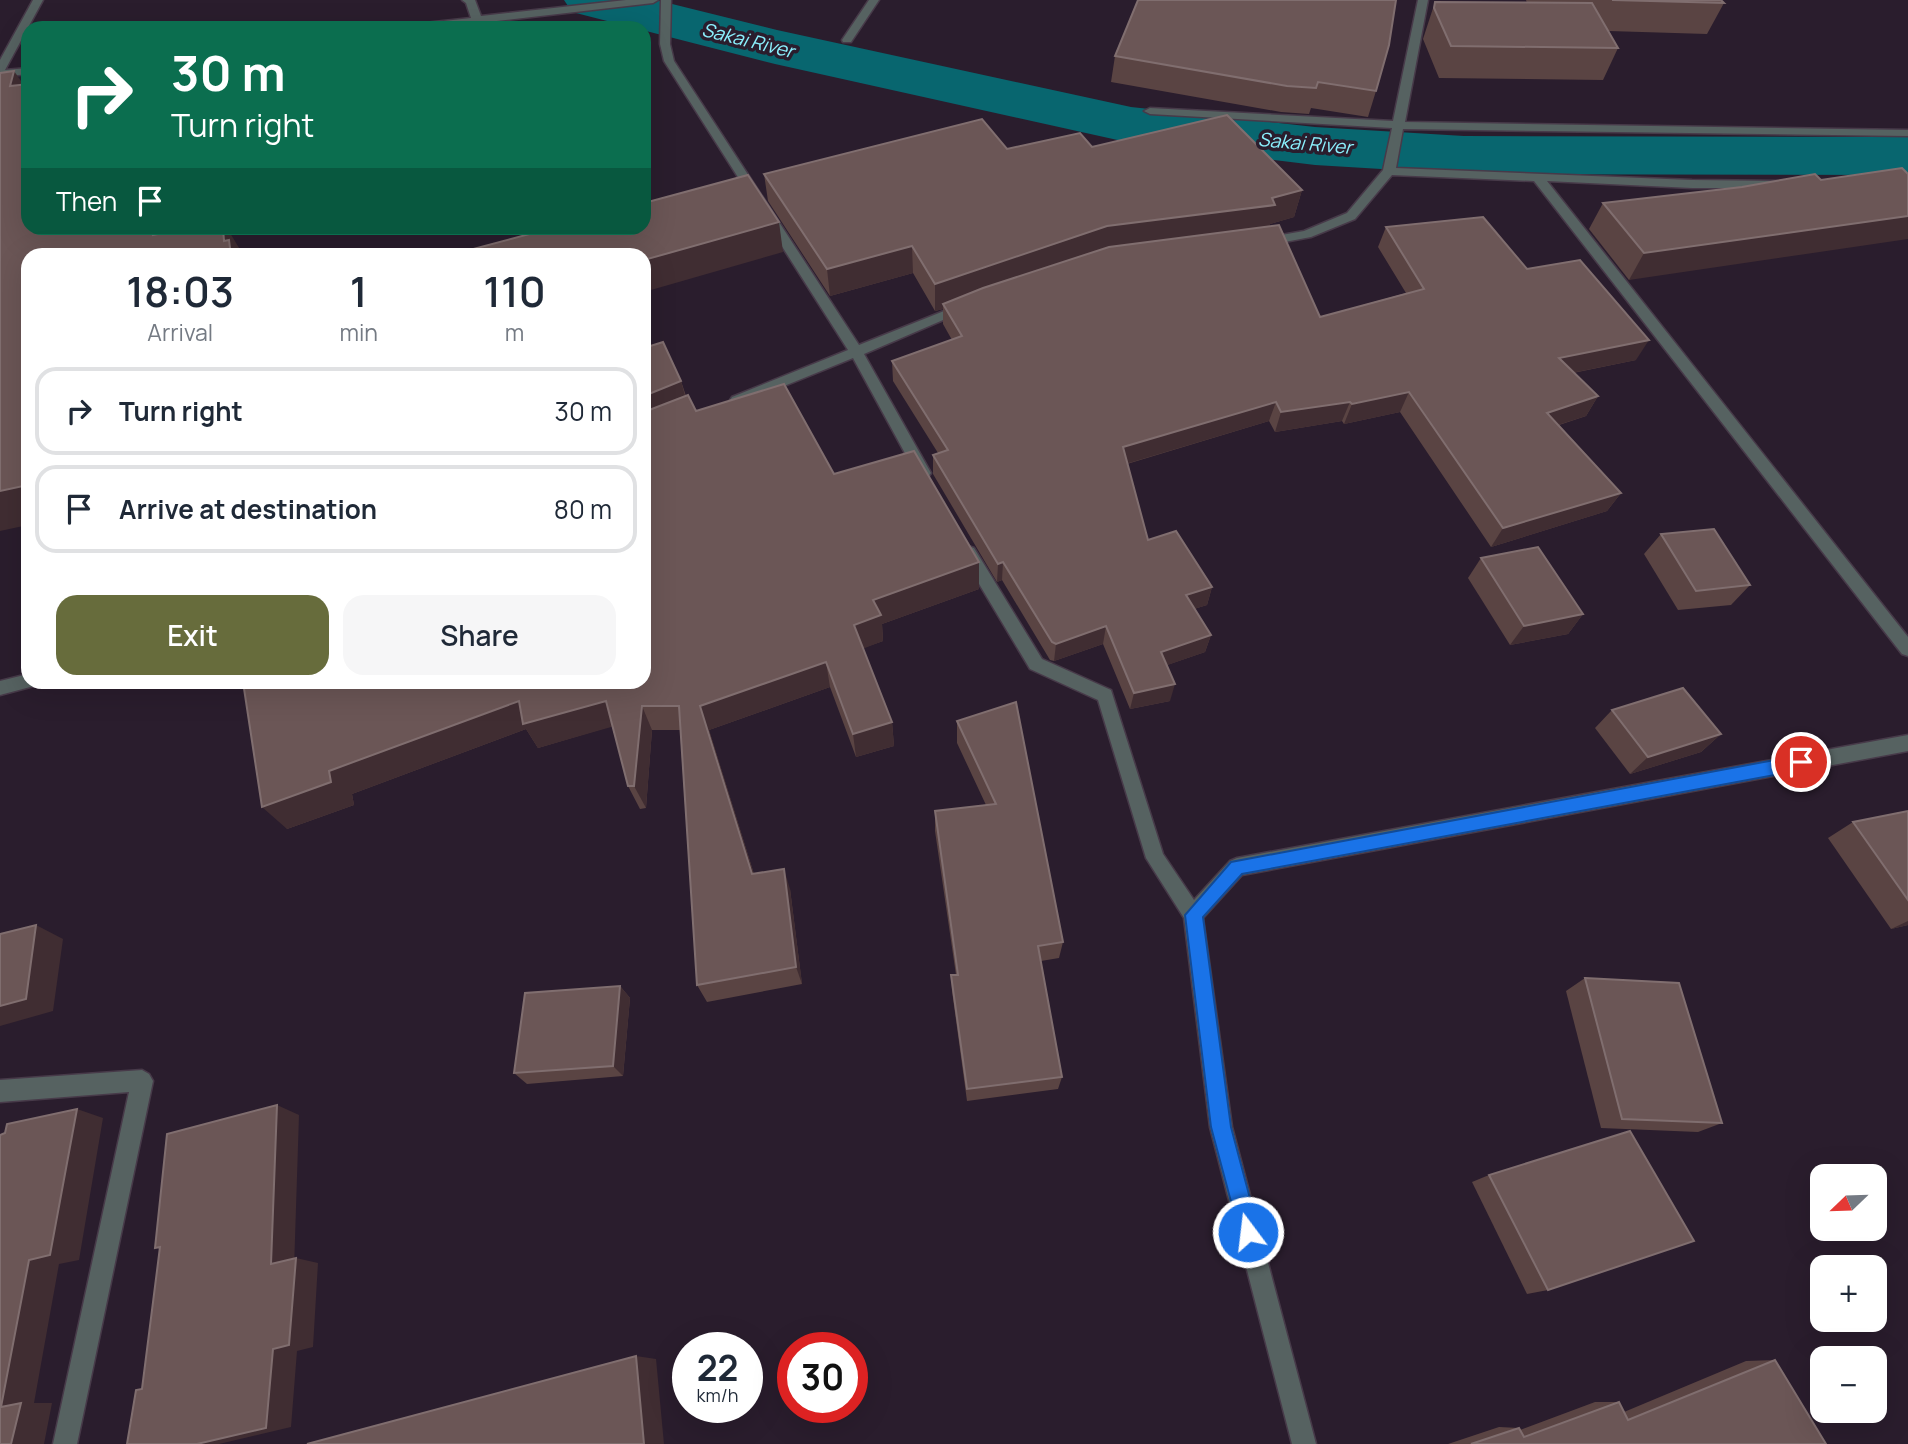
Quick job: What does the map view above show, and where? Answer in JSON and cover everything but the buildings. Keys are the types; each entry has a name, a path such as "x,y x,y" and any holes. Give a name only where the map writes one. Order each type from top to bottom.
{"street":[{"path":"27,21 38,0"},
{"path":"467,0 471,1 477,20"},
{"path":"468,21 606,3 653,0"},
{"path":"666,0 665,44 669,61 856,352 929,485"},
{"path":"847,40 874,0"},
{"path":"1247,243 1307,234 1336,224 1351,216 1389,171 1423,0"},
{"path":"21,32 0,72 21,71"},
{"path":"1150,111 1396,130 1908,133"},
{"path":"1389,171 1692,184 1800,184"},
{"path":"1537,177 1908,649"},
{"path":"728,404 977,302"},
{"path":"956,533 1036,664 1105,695 1155,858 1194,915 1221,1127 1304,1444"},
{"path":"0,688 21,683"},
{"path":"1194,915 1237,867 1908,743"},
{"path":"0,1091 142,1081 65,1444"}],"waterway":[{"name":"Sakai River","path":"591,0 775,47 1131,125 1315,146 1464,155 1908,156"}],"route":[{"path":"1248,1232 1221,1127 1194,915 1237,867 1801,762"}]}
